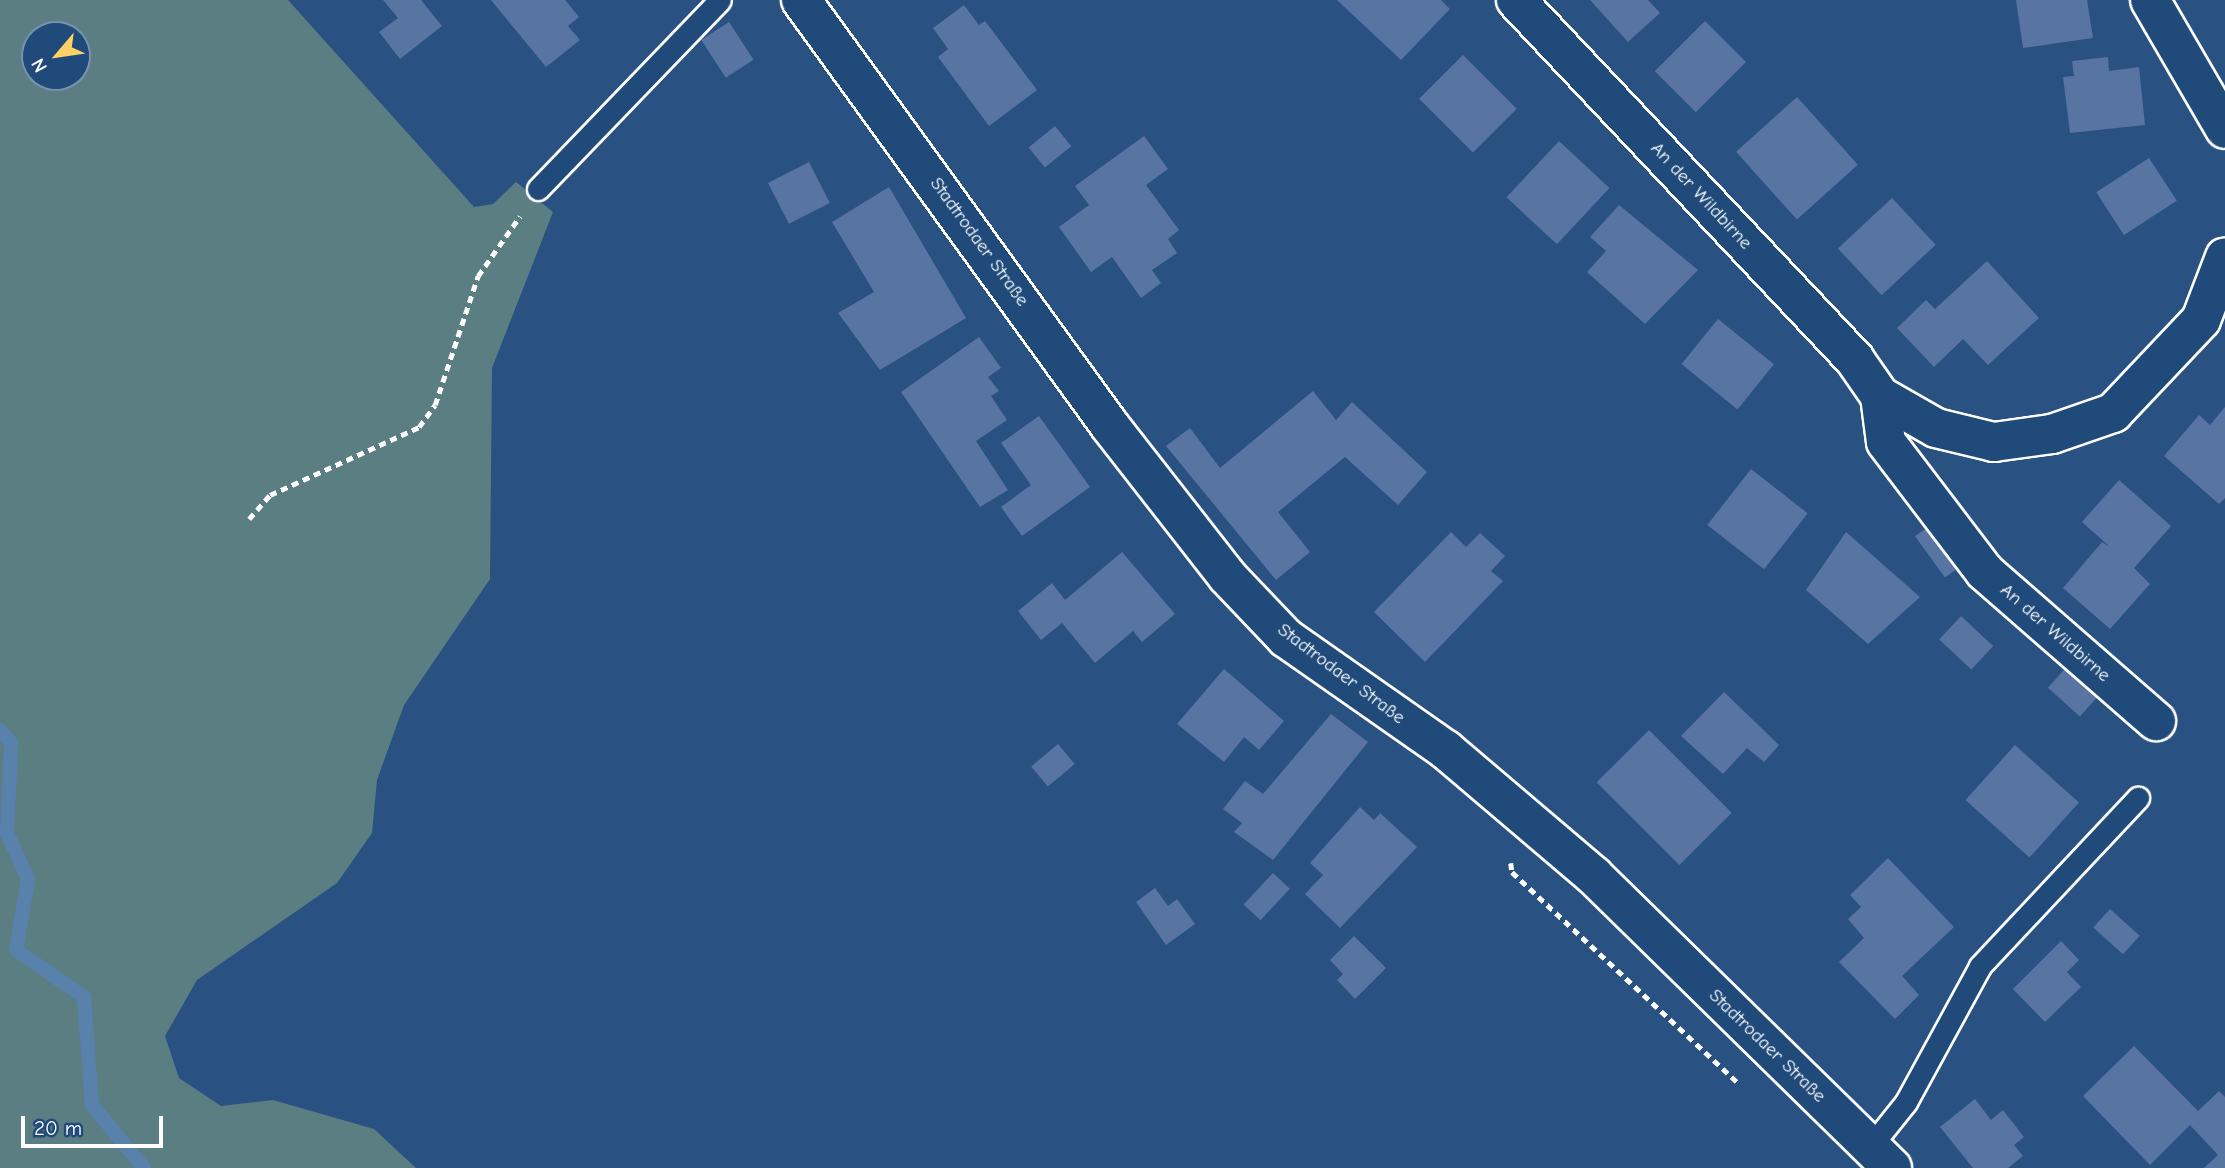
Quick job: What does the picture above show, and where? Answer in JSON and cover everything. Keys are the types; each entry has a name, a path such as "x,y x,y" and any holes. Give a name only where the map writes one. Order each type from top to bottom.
{"street":[{"name":"Stadtrodaer Straße","path":"801,0 1110,426 1227,576 1286,638 1446,750 1594,876 1873,1158"},
{"name":"An der Wildbirne","path":"1516,0 1855,360 1880,396 1936,428 1994,442 2052,434 2113,413 2201,320 2225,257"},
{"path":"2150,0 2225,129"},
{"name":"An der Wildbirne","path":"1880,396 1886,442 1985,572 2156,721"}],"lane":[{"path":"538,189 720,0"},
{"path":"1873,1158 1980,966 2138,798"}],"path":[{"path":"249,519 270,495 419,428 435,405 478,276 538,189"}],"green space":[{"path":"0,0 288,0 474,207 493,204 516,182 553,212 492,368 490,579 404,705 377,780 372,833 337,883 197,980 165,1036 179,1078 221,1106 273,1100 374,1129 416,1168 0,1168"}],"building":[{"path":"383,0 421,0 442,26 400,59 379,32 398,18"},
{"path":"491,0 565,0 579,17 568,26 580,40 546,67"},
{"path":"1337,0 1441,0 1450,9 1401,60"},
{"path":"1590,0 1648,0 1660,13 1628,42"},
{"path":"2016,0 2087,0 2093,38 2023,48"},
{"path":"964,5 979,25 985,21 1037,90 989,126 938,57 948,49 933,28"},
{"path":"1705,21 1746,62 1696,112 1655,71"},
{"path":"729,22 754,60 726,78 701,40"},
{"path":"1463,55 1517,109 1473,153 1419,99"},
{"path":"2108,57 2109,71 2139,67 2145,125 2070,133 2063,77 2074,76 2072,61"},
{"path":"1797,97 1858,165 1797,219 1736,152"},
{"path":"1055,126 1071,146 1045,168 1029,147"},
{"path":"1144,136 1168,169 1146,185 1179,230 1168,239 1177,253 1152,270 1161,283 1141,298 1112,257 1091,272 1059,227 1089,205 1075,186"},
{"path":"1559,141 1609,188 1557,244 1506,197"},
{"path":"2149,158 2177,201 2124,235 2096,192"},
{"path":"809,162 830,203 789,224 768,183"},
{"path":"889,187 966,318 880,370 838,313 874,292 832,222"},
{"path":"1892,198 1936,245 1882,295 1838,248"},
{"path":"1619,205 1698,270 1645,324 1587,272 1606,251 1590,237"},
{"path":"1987,261 2039,318 1988,365 1963,339 1934,367 1897,328 1926,300 1935,309"},
{"path":"1718,319 1774,364 1737,409 1681,364"},
{"path":"979,337 1001,368 988,377 999,391 991,396 1007,420 976,441 1008,490 980,507 901,392"},
{"path":"1313,391 1336,420 1352,402 1427,472 1398,505 1345,457 1278,512 1310,552 1276,580 1166,446 1190,428 1220,468"},
{"path":"2225,407 2225,498 2219,504 2164,456 2199,415 2210,425"},
{"path":"1039,416 1090,487 1022,536 1001,507 1031,485 1001,443"},
{"path":"1751,469 1808,513 1764,569 1707,525"},
{"path":"2119,480 2171,526 2134,568 2150,584 2110,629 2063,588 2102,542 2110,547 2082,522"},
{"path":"1932,524 1962,565 1945,578 1915,536"},
{"path":"1451,532 1466,547 1480,533 1505,556 1491,571 1503,581 1425,662 1374,612"},
{"path":"1846,532 1920,597 1868,644 1806,590"},
{"path":"1122,552 1175,614 1142,642 1133,631 1095,663 1062,623 1041,640 1018,611 1052,583 1065,600"},
{"path":"1961,616 1993,646 1971,669 1939,639"},
{"path":"2072,661 2104,690 2080,717 2048,688"},
{"path":"1224,669 1284,721 1259,750 1244,737 1224,762 1177,724"},
{"path":"1724,692 1779,745 1764,762 1747,748 1723,774 1681,736"},
{"path":"1331,714 1368,742 1273,860 1234,832 1242,823 1223,809 1245,781 1263,794"},
{"path":"1649,730 1732,813 1679,865 1597,782"},
{"path":"1058,744 1075,764 1048,786 1031,766"},
{"path":"2015,745 2079,803 2029,858 1965,800"},
{"path":"1360,807 1374,820 1380,813 1417,847 1340,928 1305,894 1323,875 1310,863"},
{"path":"1888,858 1954,927 1902,976 1919,995 1895,1019 1839,962 1864,938 1848,919 1861,907 1850,895"},
{"path":"1273,873 1290,889 1260,920 1244,904"},
{"path":"1155,888 1168,906 1177,899 1195,924 1166,945 1136,902"},
{"path":"2110,909 2140,936 2123,954 2093,928"},
{"path":"1354,936 1386,968 1355,999 1337,980 1343,974 1330,960"},
{"path":"2061,941 2079,960 2067,972 2081,987 2045,1022 2013,989"},
{"path":"2134,1046 2198,1111 2219,1091 2225,1097 2225,1168 2204,1168 2218,1155 2190,1125 2150,1165 2083,1096"},
{"path":"1975,1099 1991,1120 2003,1110 2024,1137 2014,1145 2023,1156 2008,1168 1973,1168 1940,1127"}],"waterway":[{"path":"0,730 11,743 7,833 28,879 16,950 84,997 92,1105 144,1168"}]}
